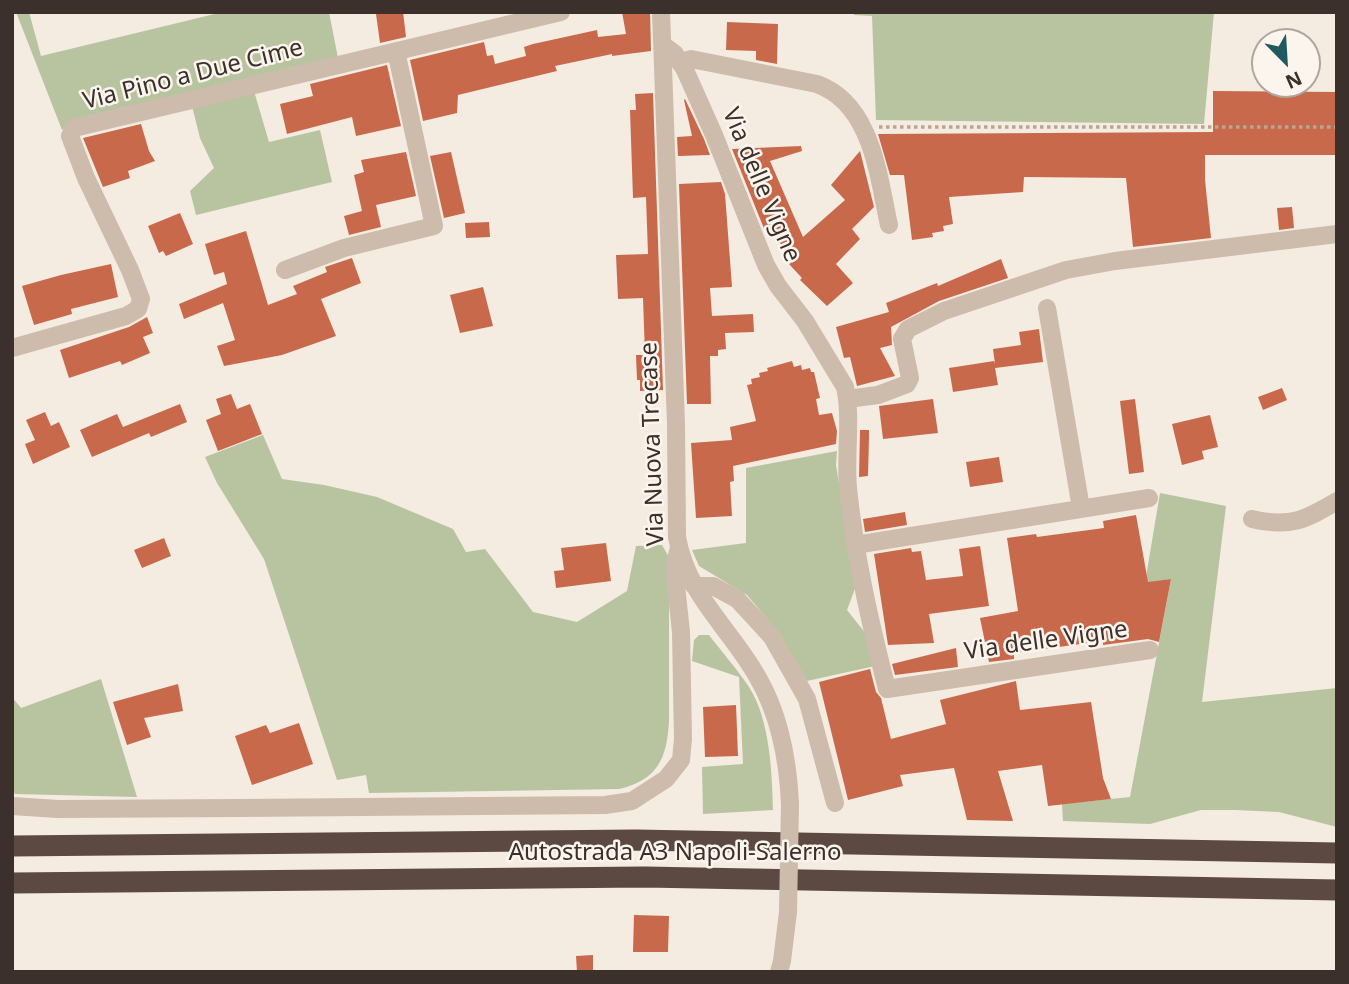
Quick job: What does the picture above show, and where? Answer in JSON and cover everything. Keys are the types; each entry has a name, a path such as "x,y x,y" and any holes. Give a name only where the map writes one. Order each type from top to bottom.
{"highway":[{"name":"Autostrada A3 Napoli-Salerno","path":"12,846 636,841 1337,853"},
{"name":"Autostrada A3 Napoli-Salerno","path":"12,883 645,877 1337,890"}],"street":[{"name":"Via Pino a Due Cime","path":"12,348 125,316 138,309 141,299 86,178 70,136 74,128 561,12"},
{"name":"Via Nuova Trecase","path":"661,12 679,548 702,599 757,676 773,708 788,768 789,912 779,972"},
{"name":"Via delle Vigne","path":"663,45 673,52 680,62 714,135 766,265 812,332 845,387 846,462 855,545 887,689 1150,650"},
{"path":"285,270 344,248 434,226 396,51"},
{"path":"680,62 691,59 831,89 863,127 874,157 889,225"},
{"path":"847,399 878,395 908,384 911,378 902,339 908,329 944,311 989,295 1066,270 1115,261 1337,234"},
{"path":"1047,308 1081,508"},
{"path":"855,545 1149,498"},
{"path":"1252,519 1271,524 1306,520 1337,501"},
{"path":"12,806 239,808 605,805 632,801 666,779 681,760 683,739 680,623 674,567 679,548"},
{"path":"680,623 689,623 702,599 713,586 737,599 772,637 807,699 835,803"}],"path":[{"path":"863,127 1337,127"}],"green space":[{"path":"16,12 29,12 41,56 223,12 329,12 338,58 69,125 62,130"},
{"path":"853,12 1214,12 1204,124 876,120 872,16 854,15"},
{"path":"254,91 269,142 320,130 332,182 196,215 190,191 214,168 200,138 192,106"},
{"path":"263,435 282,479 377,497 453,529 466,552 485,549 533,612 577,622 627,591 636,546 662,545 669,557 669,721 666,746 658,765 643,780 619,789 369,793 366,775 337,780 264,559 217,483 205,457"},
{"path":"837,451 836,465 856,586 847,610 866,634 875,666 807,681 778,632 747,595 699,566 692,550 746,543 746,468"},
{"path":"1160,493 1226,506 1202,702 1337,688 1337,827 1279,812 1235,810 1201,810 1150,824 1063,821 1062,804 1130,797 1171,579 1145,583"},
{"path":"699,635 709,635 756,700 766,730 773,810 703,814 702,767 743,764 739,677 692,661 694,640"},
{"path":"101,679 137,797 15,794 12,789 12,697 21,708"}],"building":[{"path":"403,12 406,37 380,43 376,14"},
{"path":"622,12 650,12 651,51 612,54 555,66 557,71 458,95 457,113 423,121 410,60 484,42 487,56 493,55 495,64 526,56 524,47 533,44 597,30 598,37 626,34"},
{"path":"727,22 778,24 777,64 756,60 756,51 726,50"},
{"path":"387,65 401,126 356,136 352,117 287,134 280,104 313,96 310,84"},
{"path":"1213,91 1251,91 1251,98 1321,98 1321,92 1337,92 1337,155 1205,155 1211,238 1133,247 1126,178 1024,177 1023,192 949,197 953,224 943,226 944,231 932,233 933,237 912,240 904,175 890,175 878,134 1213,132"},
{"path":"653,93 663,390 640,391 636,355 645,355 643,298 618,299 616,255 648,254 646,197 633,198 630,110 636,110 635,94"},
{"path":"685,99 710,155 678,156 677,137 692,136"},
{"path":"141,124 155,161 128,171 130,178 103,187 83,138"},
{"path":"801,146 802,151 770,161 803,237 845,200 831,185 860,151 874,207 852,229 860,239 836,264 853,283 827,306 800,280 802,278 789,264 791,263 785,249 772,234 767,236 732,149"},
{"path":"406,152 416,196 376,205 381,227 349,235 344,216 362,211 354,175 364,172 361,160"},
{"path":"451,152 465,213 444,218 430,156"},
{"path":"721,182 725,194 732,287 710,288 712,316 753,314 754,332 725,333 726,349 718,350 718,356 710,356 711,404 687,404 679,184"},
{"path":"1292,207 1294,228 1279,230 1277,208"},
{"path":"180,213 193,244 166,256 163,251 159,253 148,226"},
{"path":"489,222 490,237 466,238 465,223"},
{"path":"246,231 268,305 297,294 293,286 327,272 325,267 352,258 361,283 321,299 336,336 282,355 224,366 217,346 235,340 223,303 184,319 179,304 227,284 224,272 214,275 205,244"},
{"path":"1001,259 1008,278 939,301 891,327 892,345 880,348 895,376 857,386 850,357 844,358 836,327 889,312 886,303 937,283 938,286"},
{"path":"111,264 118,297 71,309 72,314 34,325 22,286"},
{"path":"483,287 493,326 460,333 450,295"},
{"path":"147,317 153,333 143,337 150,353 122,365 120,361 69,378 60,350 129,327"},
{"path":"1039,329 1043,362 995,368 998,385 953,392 949,368 994,361 995,364 993,349 1021,345 1019,332"},
{"path":"792,361 794,367 801,365 802,370 810,368 811,372 814,372 820,398 816,399 819,415 832,413 837,431 836,444 733,466 734,481 730,482 732,516 696,518 691,443 732,440 730,427 756,421 747,385 752,384 751,379 760,377 759,373 768,371 767,368"},
{"path":"1282,388 1287,400 1263,410 1258,397"},
{"path":"231,394 237,409 250,404 262,434 218,451 206,420 221,414 216,399"},
{"path":"933,399 938,433 883,439 879,406"},
{"path":"1135,399 1144,472 1129,474 1120,401"},
{"path":"180,404 187,422 151,437 149,433 92,457 80,430 117,414 123,427"},
{"path":"45,412 51,426 59,422 70,447 33,464 25,444 35,440 26,420"},
{"path":"1210,415 1218,447 1202,451 1204,459 1182,465 1172,424"},
{"path":"860,430 869,430 869,437 868,476 859,477"},
{"path":"999,457 1003,482 970,487 966,462"},
{"path":"905,512 907,525 865,532 863,519"},
{"path":"1136,515 1148,582 1171,579 1159,642 1148,639 1103,645 1103,641 1014,653 1014,659 989,662 980,618 1018,611 1007,538 1104,528 1103,521"},
{"path":"164,538 171,556 142,568 134,550"},
{"path":"606,543 611,581 556,588 554,571 564,570 561,548"},
{"path":"980,546 989,606 929,614 934,643 888,645 874,554 911,548 912,552 921,551 926,580 963,576 959,549"},
{"path":"956,648 958,667 895,675 892,664"},
{"path":"870,669 876,692 881,698 891,739 946,724 940,700 1016,681 1020,710 1091,702 1103,778 1111,799 1048,806 1042,765 998,771 1013,821 967,820 954,768 900,775 903,786 848,800 819,682"},
{"path":"178,684 183,711 144,718 151,737 127,745 113,702"},
{"path":"736,705 738,756 705,757 703,707"},
{"path":"299,723 313,764 252,785 235,736 266,725 270,733"},
{"path":"634,915 669,916 668,952 633,952"},
{"path":"593,955 593,972 577,972 576,956"}]}
